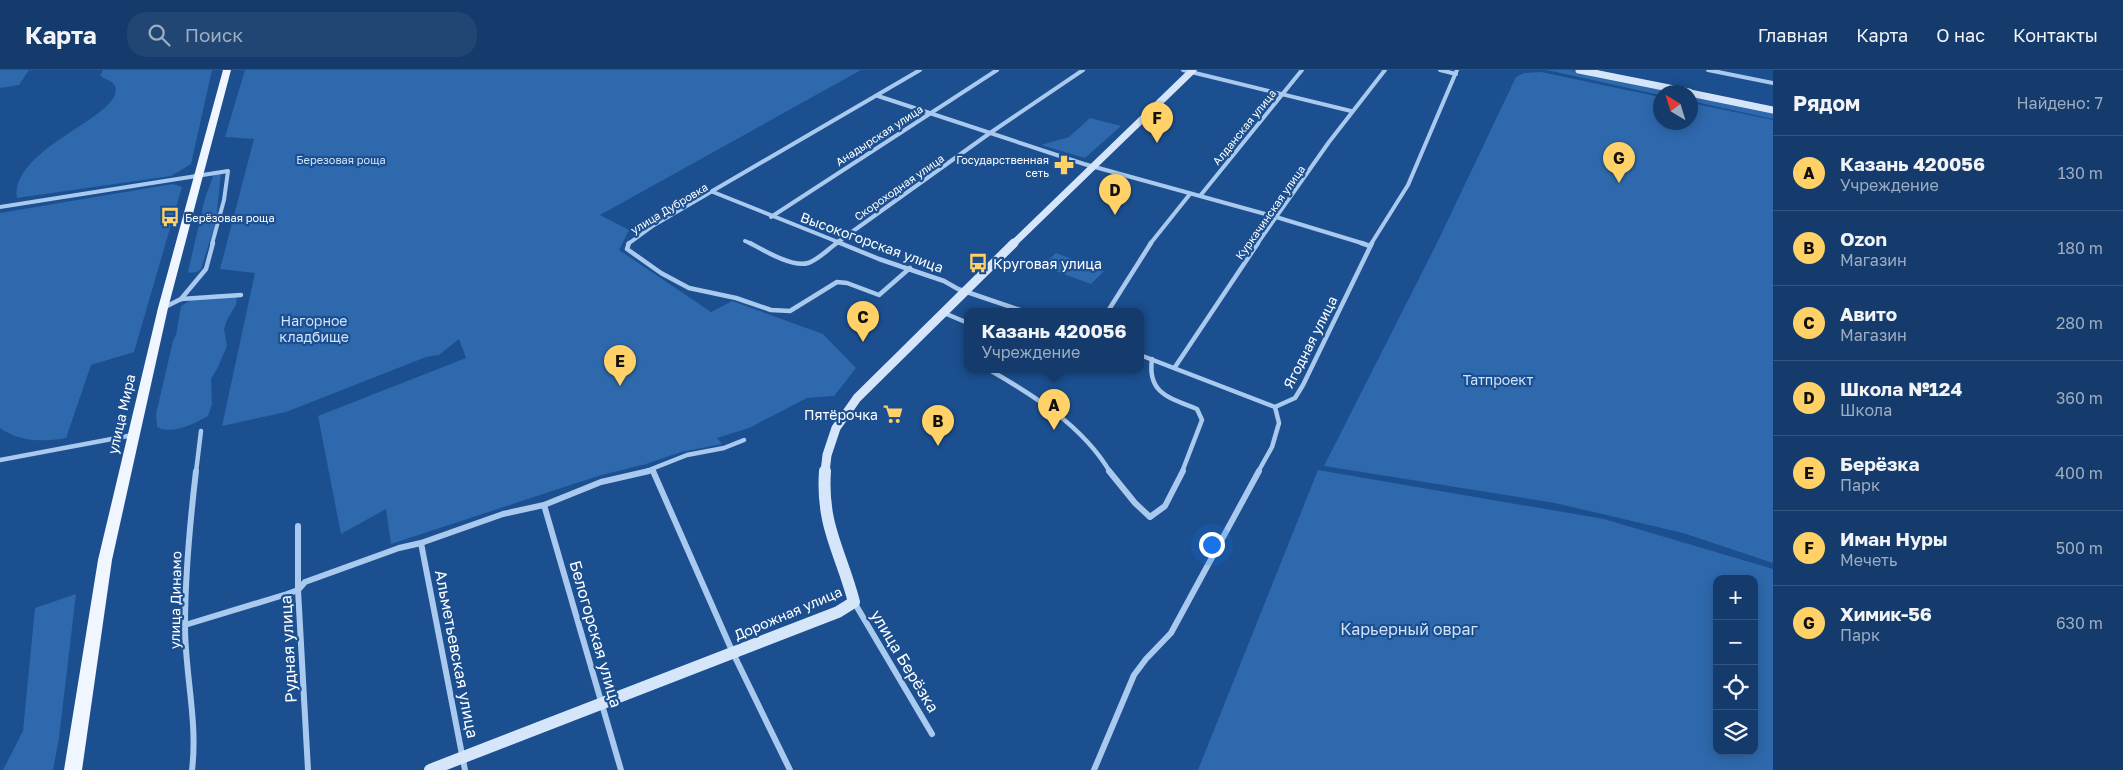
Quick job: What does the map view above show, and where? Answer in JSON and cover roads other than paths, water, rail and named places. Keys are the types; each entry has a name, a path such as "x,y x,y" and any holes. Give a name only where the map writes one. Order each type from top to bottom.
{"main road":[{"name":"улица Мира","path":"73,770 105,560 163,308 228,70"}],"street":[{"name":"улица Дубровка","path":"910,268 879,295 848,283 837,282 790,311 781,312 765,310 727,296 696,291 669,277 628,249 628,244 654,225 920,70"},
{"name":"Анадырская улица","path":"771,217 997,70"},
{"name":"Скороходная улица","path":"745,241 796,264 805,265 990,133 1083,70"},
{"name":"Алданская улица","path":"1200,196 1302,70"},
{"name":"Куркачинская улица","path":"1175,367 1351,111 1386,70"},
{"path":"1440,70 1457,72"},
{"path":"1579,70 1653,85"},
{"path":"1708,70 1773,83"},
{"path":"1189,71 1351,111"},
{"name":"Дорожная улица","path":"430,770 464,764 603,704 838,612 854,602 851,588 828,526 823,482 828,452 836,431 855,400 883,370 1189,71"},
{"name":"Ягодная улица","path":"1275,407 1295,398 1303,385 1370,246 1408,185 1457,72"},
{"path":"1698,95 1773,110"},
{"path":"878,96 928,114 1092,166 1370,246"},
{"path":"0,207 228,171 220,219 206,269 181,299"},
{"name":"Высокогорская улица","path":"713,192 879,259 910,268 1014,308"},
{"path":"1110,308 1149,246 1190,194"},
{"path":"163,308 181,299 241,295"},
{"path":"943,313 964,321"},
{"path":"1094,770 1134,675 1146,659 1171,633 1272,447 1279,423 1275,407 1144,356"},
{"path":"995,373 1030,393 1057,414 1100,455 1111,474 1150,517 1165,506 1188,460 1202,420 1197,409 1158,390 1151,383 1148,372 1152,359"},
{"name":"улица Динамо","path":"192,770 195,745 185,625 189,534 200,431"},
{"path":"0,460 133,435"},
{"path":"185,625 298,590 305,582 399,548 421,543 503,514 544,505 600,482 653,470 687,455 724,448 744,440"},
{"path":"653,470 733,652 790,770"},
{"name":"Белогорская улица","path":"544,505 621,770"},
{"name":"Рудная улица","path":"298,526 298,590 308,770"},
{"name":"Альметьевская улица","path":"421,543 464,764"},
{"name":"улица Берёзка","path":"854,602 932,734"}],"place":[{"name":"Иман Нуры","path":"1157,143"},
{"name":"Государственная сеть","path":"1064,165"},
{"name":"Химик-56","path":"1619,183"},
{"name":"Школа №124","path":"1115,215"},
{"name":"Берёзовая роща","path":"170,217"},
{"name":"Круговая улица","path":"978,263"},
{"name":"Авито","path":"863,342"},
{"name":"Берёзка","path":"620,386"},
{"name":"Пятёрочка","path":"893,414"},
{"name":"Казань 420056","path":"1054,430"},
{"name":"Ozon","path":"938,446"}],"park label":[{"name":"Березовая роща","path":"341,159"},
{"name":"Нагорное кладбище","path":"314,328"},
{"name":"Татпроект","path":"1498,379"},
{"name":"Карьерный овраг","path":"1409,629"}]}
